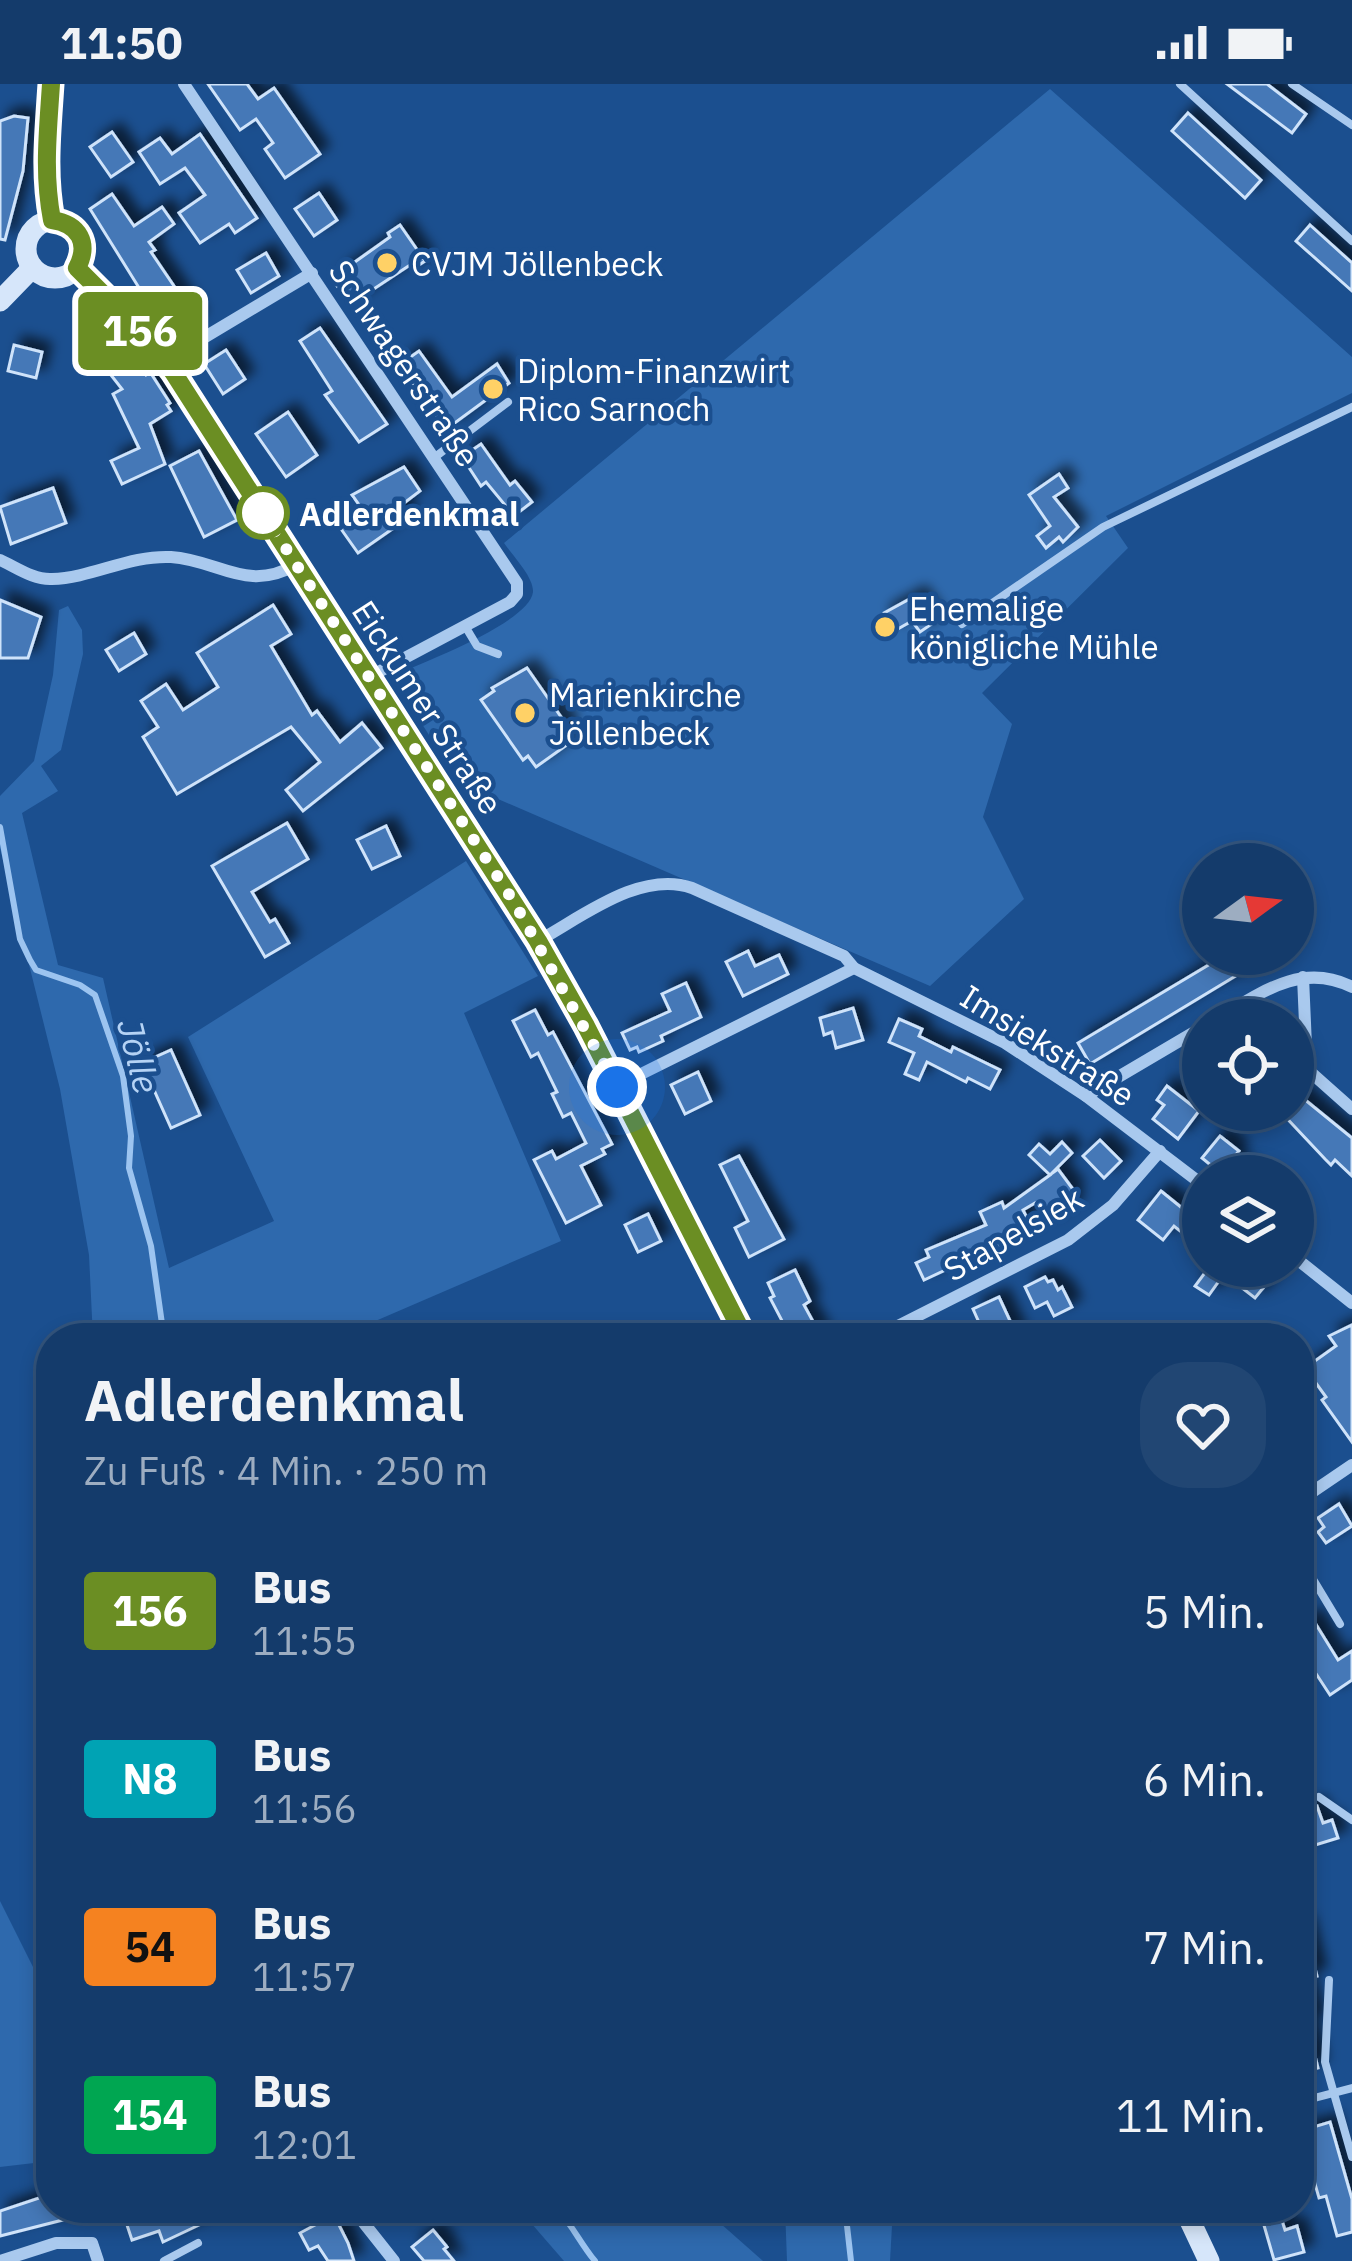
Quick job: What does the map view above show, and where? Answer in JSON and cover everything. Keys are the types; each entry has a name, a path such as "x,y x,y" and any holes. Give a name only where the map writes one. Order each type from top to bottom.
{"main road":[{"path":"51,84 45,178 52,220"},
{"path":"52,220 66,222 80,236 83,256 77,268 55,278 32,268 26,255 28,237 40,224 52,220"},
{"path":"0,301 32,268"},
{"name":"Eickumer Straße","path":"77,268 165,362 538,941 737,1323"},
{"path":"1191,2223 1208,2261"}],"street":[{"name":"Schwagerstraße","path":"184,84 518,583 510,602 369,677"},
{"path":"165,362 312,273"},
{"path":"0,560 47,580 146,557 176,557 249,578 267,577 296,565"},
{"name":"Imsiekstraße","path":"538,941 634,890 676,883 844,956 854,968 1005,1043 1182,1168"},
{"path":"617,1087 854,968"},
{"path":"1250,999 1304,977 1321,976 1352,987"},
{"path":"1304,977 1307,1069 1352,1109"},
{"path":"1086,1096 1182,1039"},
{"name":"Stapelsiek","path":"904,1323 1068,1240 1113,1205 1160,1151"},
{"path":"1314,1273 1352,1303"},
{"path":"1314,1491 1352,1466"},
{"path":"364,2223 394,2261"},
{"path":"0,2260 56,2243 92,2243 98,2261"}],"lane":[{"path":"1180,84 1352,241"},
{"path":"1292,84 1352,125"},
{"path":"435,457 508,402"},
{"path":"962,625 1133,509 1352,407"},
{"path":"465,626 477,646 498,654"},
{"path":"1314,1581 1340,1624"},
{"path":"1319,1797 1352,1820"},
{"path":"1329,1980 1325,2062 1352,2157"},
{"path":"1314,2098 1352,2087"},
{"path":"164,2261 198,2243"}],"shaded area":[{"path":"1050,89 1352,357 1352,393 1106,516 1128,548 982,693 1012,724 983,817 1024,899 930,986 482,792 436,746 394,680 395,675 514,616 533,592 526,573 504,543"},
{"path":"68,606 82,630 83,654 61,750 41,766 58,791 22,813 58,965 103,978 169,1268 274,1221 188,1037 466,861 538,976 464,1013 561,1241 371,1323 92,1323 89,1255 60,1089 0,848 0,796 34,761 53,675 59,610"},
{"path":"0,1901 36,1973 36,2163 0,2167"},
{"path":"531,2223 720,2223 763,2261 564,2261"},
{"path":"786,2223 892,2223 890,2261 787,2261"}],"building":[{"path":"208,84 247,84 258,99 274,88 320,154 285,178 265,149 273,143 256,119 240,130"},
{"path":"1227,84 1267,84 1306,114 1292,133"},
{"path":"1188,113 1261,180 1245,198 1172,131"},
{"path":"28,118 23,171 5,240 0,239 0,121"},
{"path":"112,132 133,162 111,177 90,147"},
{"path":"200,134 257,218 235,233 229,224 200,243 179,213 205,195 185,168 160,184 139,152 160,138 172,154"},
{"path":"319,193 337,220 314,236 295,209"},
{"path":"112,194 134,226 162,207 174,224 149,242 155,250 151,252 197,320 169,336 90,209"},
{"name":"CVJM Jöllenbeck","path":"400,225 425,261 413,269 410,265 351,304 334,282 338,274"},
{"path":"1310,225 1352,263 1352,291 1296,241"},
{"path":"266,253 279,276 251,293 237,270"},
{"path":"103,319 146,375 150,372 171,411 150,424 165,464 122,484 111,461 139,448 113,394 122,389 81,337"},
{"path":"320,328 387,424 359,442 325,395 332,391 300,341"},
{"path":"14,345 42,352 36,378 8,371"},
{"path":"226,350 245,379 223,394 204,364"},
{"path":"419,351 452,397 497,364 509,383 452,425 449,421 441,426 399,365"},
{"path":"288,412 317,455 286,477 256,434"},
{"path":"481,444 510,485 515,481 532,502 514,516 486,482 481,486 462,457"},
{"path":"199,451 237,520 204,537 170,466"},
{"path":"404,467 420,491 400,506 408,518 358,553 341,529 365,513 352,495"},
{"path":"1059,474 1068,488 1054,497 1078,527 1063,542 1059,537 1046,548 1037,536 1050,526 1029,495"},
{"path":"53,488 66,523 11,544 0,507"},
{"path":"917,595 936,621 920,632 912,621 896,630 887,629 884,613"},
{"path":"0,600 41,617 28,658 0,658"},
{"path":"273,605 291,634 271,646 312,715 317,711 340,742 362,723 382,748 303,811 286,790 320,762 291,727 177,794 143,737 158,727 141,701 166,684 183,710 218,687 197,653"},
{"path":"134,633 146,654 119,671 106,650"},
{"name":"Marienkirche Jöllenbeck","path":"527,668 568,727 563,731 571,742 536,767 528,756 523,760 481,700"},
{"path":"287,823 308,859 252,892 289,943 265,957 212,866"},
{"path":"386,826 400,856 372,869 357,840"},
{"path":"748,951 755,966 779,955 788,974 743,996 726,962"},
{"path":"1192,975 1237,975 1198,999 1182,999 1182,1008 1090,1064 1078,1043"},
{"path":"686,983 701,1017 661,1036 663,1041 639,1052 637,1047 630,1050 622,1033 670,1011 662,994"},
{"path":"853,1008 863,1040 836,1048 832,1032 824,1035 820,1018"},
{"path":"535,1010 548,1035 553,1032 612,1144 602,1149 605,1154 581,1166 601,1205 566,1223 534,1160 552,1151 556,1159 586,1143 571,1113 563,1117 538,1053 531,1057 513,1021"},
{"path":"899,1019 922,1029 919,1036 1000,1070 990,1089 927,1062 919,1080 905,1074 914,1053 889,1042"},
{"path":"171,1050 200,1115 171,1128 142,1063"},
{"path":"698,1072 711,1101 685,1114 671,1085"},
{"path":"1167,1086 1182,1098 1184,1131 1178,1139 1153,1119 1164,1105 1157,1100"},
{"path":"1314,1107 1352,1138 1352,1176 1335,1160 1331,1165 1299,1131 1314,1131"},
{"path":"1220,1136 1239,1151 1236,1155 1204,1155"},
{"path":"1100,1140 1121,1161 1104,1178 1083,1156"},
{"path":"1062,1142 1072,1153 1051,1174 1058,1169 1075,1192 1069,1196 1075,1205 1049,1224 1035,1203 1023,1210 1029,1222 1014,1229 1018,1236 924,1280 916,1263 929,1257 926,1250 986,1225 980,1212 1002,1202 1004,1208 1050,1175 1029,1155 1039,1144 1050,1154"},
{"path":"739,1156 784,1239 749,1257 735,1228 748,1221 720,1165"},
{"path":"1161,1191 1182,1208 1182,1232 1174,1226 1163,1240 1138,1220"},
{"path":"648,1214 661,1241 638,1252 625,1225"},
{"path":"795,1270 810,1301 804,1305 814,1323 783,1323 768,1283"},
{"path":"1045,1277 1058,1290 1062,1287 1072,1307 1054,1316 1047,1302 1035,1308 1025,1287"},
{"path":"1241,1287 1264,1287 1255,1298"},
{"path":"999,1297 1011,1323 979,1323 973,1309"},
{"path":"1352,1325 1352,1442 1314,1380 1314,1362 1336,1346 1329,1336"},
{"path":"1339,1504 1352,1526 1326,1543 1318,1532 1324,1527 1318,1518"},
{"path":"1314,1621 1338,1660 1352,1651 1352,1680 1330,1695 1314,1671"},
{"path":"1314,1807 1323,1823 1332,1820 1338,1838 1314,1845"},
{"path":"1330,2122 1352,2199 1352,2232 1337,2236 1326,2196 1319,2198 1314,2180 1314,2127"},
{"path":"36,2199 36,2223 51,2223 0,2236 0,2211"},
{"path":"126,2223 203,2223 163,2242 159,2231 132,2240"},
{"path":"319,2223 338,2223 354,2261 328,2261 318,2246 309,2250 300,2233"},
{"path":"1263,2223 1283,2223 1285,2230 1297,2226 1304,2252 1274,2260"},
{"path":"433,2230 454,2261 424,2261 412,2247"}],"waterway":[{"name":"Jölle","path":"0,827 20,939 30,960 36,970 95,995 123,1076 131,1136 129,1168 151,1246 162,1323"},
{"name":"Jölle","path":"569,2223 595,2261"},
{"path":"847,2223 851,2261"}],"bus line":[{"name":"156","path":"51,84 47,196 52,220 66,222 80,236 83,256 77,268 143,334 173,372 514,902 586,1026 737,1323"}],"place":[{"name":"CVJM Jöllenbeck","path":"387,263"},
{"name":"Diplom-Finanzwirt Rico Sarnoch","path":"493,389"},
{"name":"Adlerdenkmal","path":"263,513"},
{"name":"Ehemalige königliche Mühle","path":"885,627"},
{"name":"Marienkirche Jöllenbeck","path":"525,713"}],"route":[{"path":"263,513 514,902 617,1087"}]}
